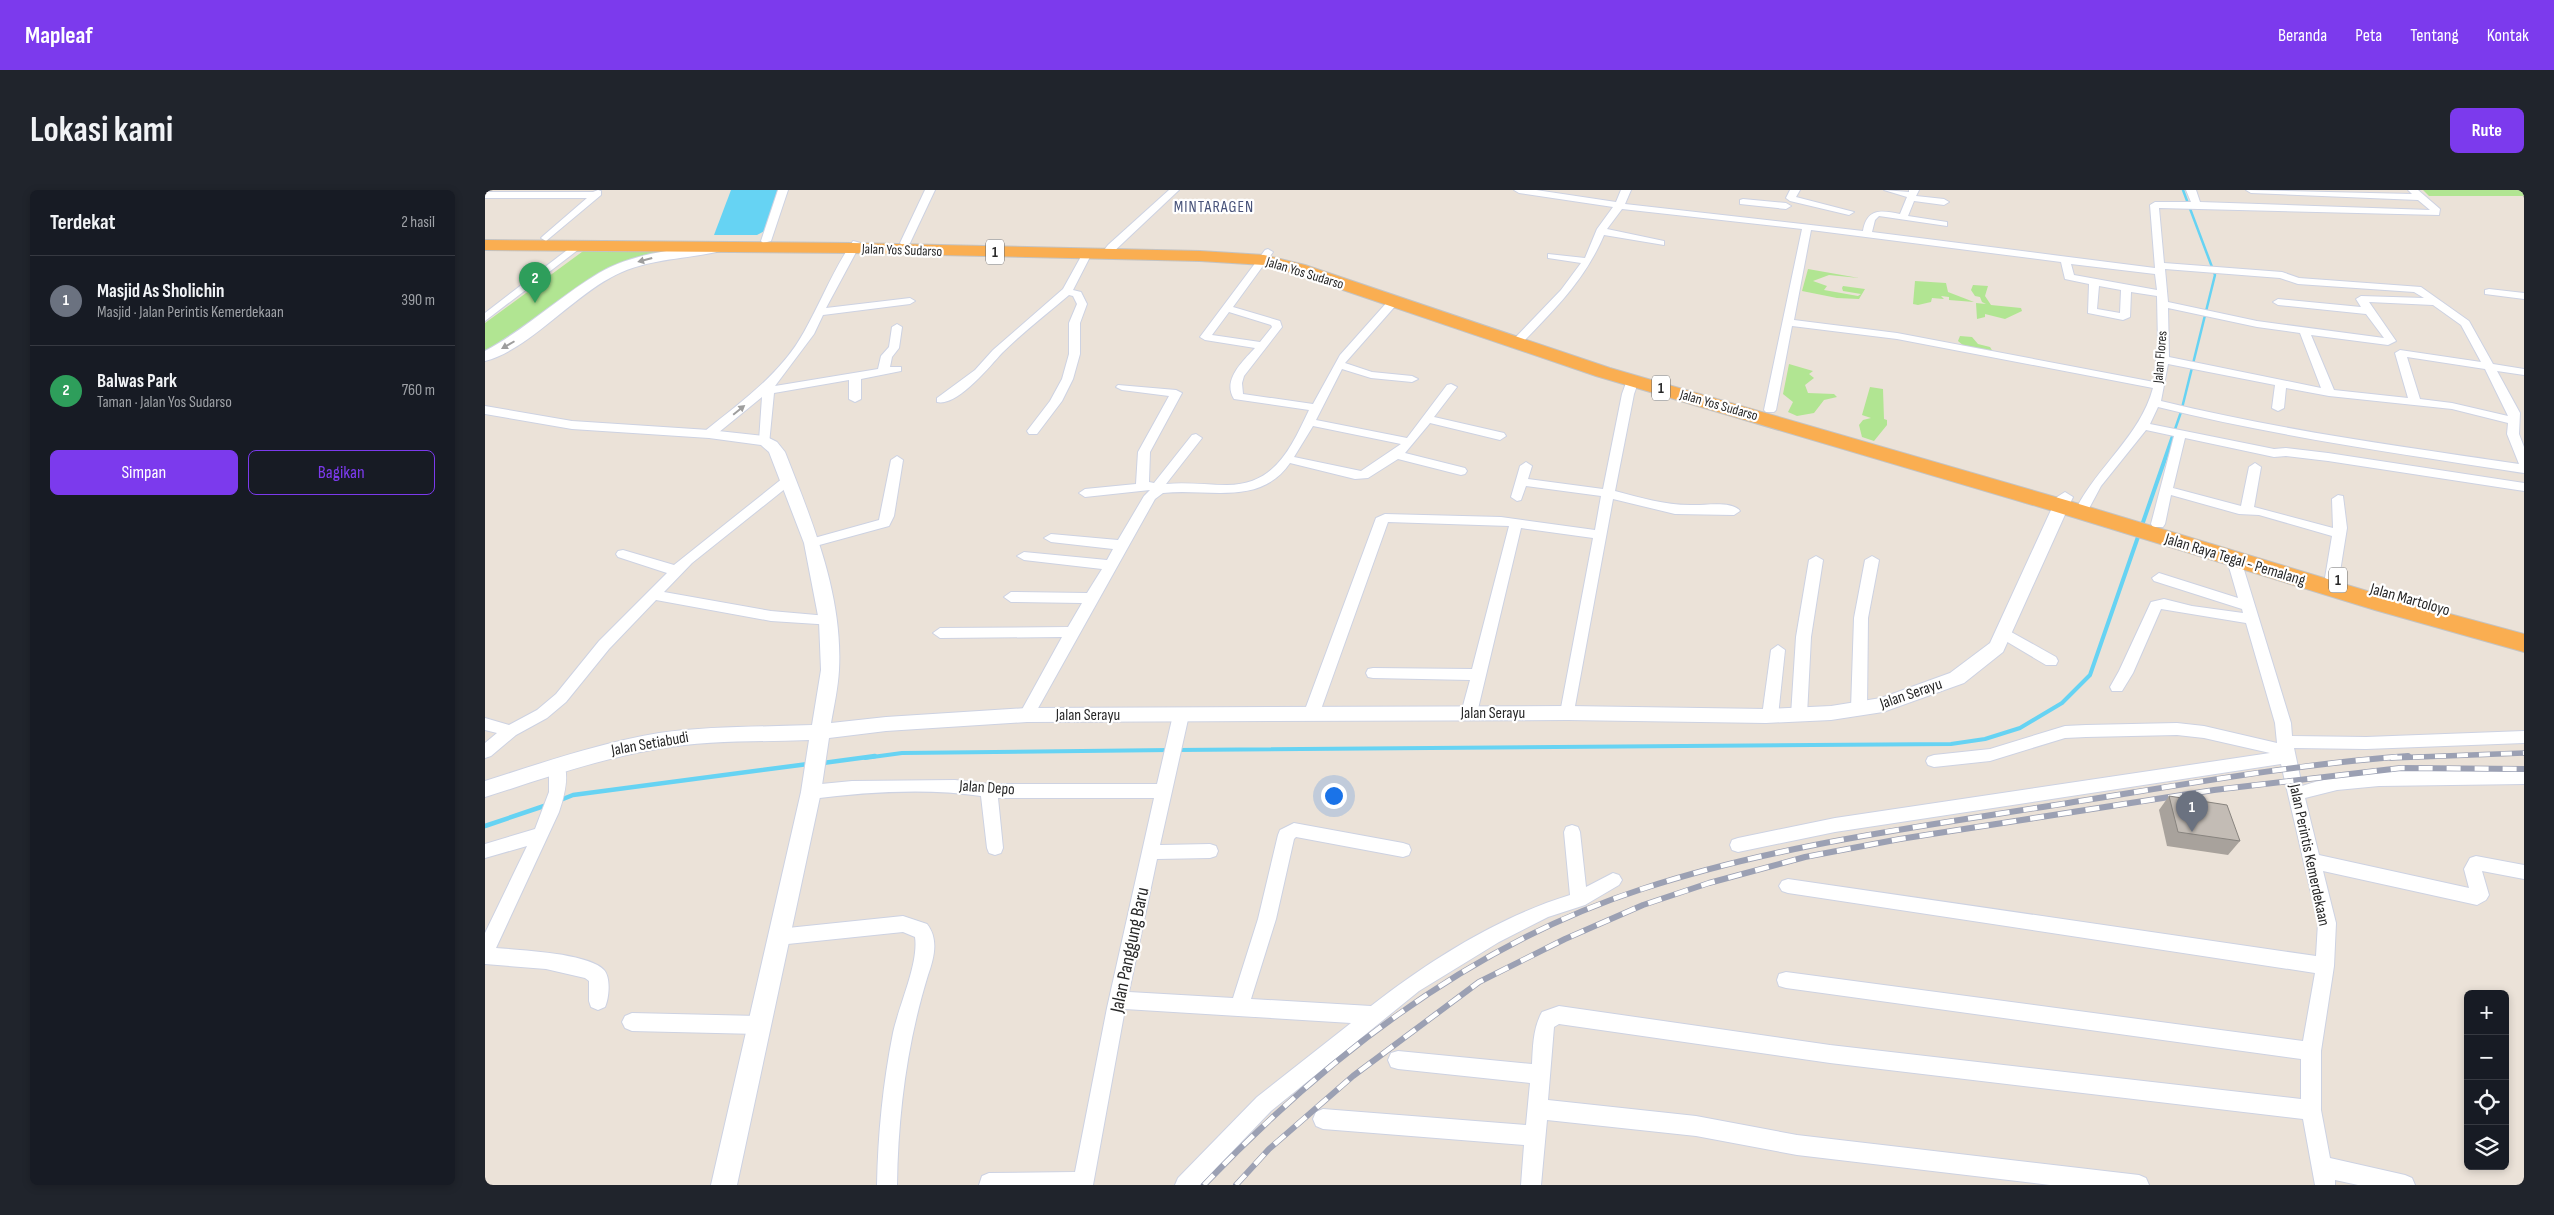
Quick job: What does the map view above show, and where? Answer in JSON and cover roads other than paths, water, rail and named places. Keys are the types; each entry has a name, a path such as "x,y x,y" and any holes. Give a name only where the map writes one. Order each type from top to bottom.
{"highway":[{"name":"Jalan Yos Sudarso","path":"485,237 767,241 1087,254 1108,251"},
{"name":"Jalan Yos Sudarso","path":"485,245 725,247 854,246 905,243 1294,258 1633,380 2068,503"},
{"name":"Jalan Yos Sudarso","path":"1266,256 1393,302 1770,410 2068,503"},
{"name":"Jalan Raya Tegal - Pemalang","path":"2068,503 2128,522 2160,529 2524,643"},
{"name":"Jalan Martoloyo","path":"2234,553 2332,578 2524,632"}],"street":[{"path":"767,241 783,190"},
{"path":"905,243 930,190"},
{"path":"1108,251 1174,190"},
{"path":"1519,190 1739,222 1807,227 2065,260 2159,269 2282,275 2298,281 2417,289 2465,322 2514,413 2513,421 2524,463"},
{"path":"1521,339 1565,292 1587,261 1601,231 1620,205 1627,190"},
{"path":"1739,222 1747,190"},
{"path":"1795,190 1791,198 1793,199 1849,212"},
{"path":"1889,190 1944,202"},
{"path":"2191,190 2196,205"},
{"path":"2251,190 2423,197"},
{"path":"2413,190 2423,197"},
{"path":"2296,191 2312,209"},
{"path":"485,195 598,192"},
{"path":"546,238 598,192"},
{"path":"1903,218 1912,194"},
{"name":"Jalan Flores","path":"2068,503 2107,469 2142,426 2155,402 2162,359 2162,299 2154,207 2155,198 2180,204 2196,205 2436,213 2437,211 2423,197"},
{"path":"1743,202 1786,206"},
{"path":"1867,236 1869,219 1879,213 1944,224"},
{"path":"1770,410 1786,322 1807,227"},
{"path":"1601,231 1661,243"},
{"path":"485,318 578,246"},
{"path":"709,434 766,390 809,334 821,312 832,284 854,246"},
{"path":"485,357 515,341 603,276 615,270 653,258 725,247"},
{"path":"941,400 981,373 991,363 997,352 1067,291 1087,254"},
{"path":"1263,346 1205,338 1266,256"},
{"path":"1551,256 1587,261"},
{"path":"2065,260 2069,277 2126,288 2206,313 2305,332 2390,342 2371,311 2348,284"},
{"path":"2208,282 2209,271"},
{"path":"2094,282 2092,311 2123,317 2125,317 2126,288"},
{"path":"1033,431 1048,416 1061,396 1070,371 1076,342 1074,327 1082,304 1077,294 1067,291"},
{"path":"2489,292 2524,296"},
{"path":"2361,299 2434,302"},
{"path":"821,312 909,301"},
{"path":"1085,493 1143,487 1254,486 1265,482 1287,459 1317,408 1339,365 1393,302"},
{"path":"2278,302 2371,311"},
{"path":"1228,308 1276,323 1277,327 1237,379 1235,389 1238,397 1317,408"},
{"path":"1786,322 1897,336 2158,386"},
{"path":"883,372 887,356 894,348 897,327"},
{"path":"2305,332 2329,393"},
{"path":"2415,402 2400,353 2524,372"},
{"path":"2162,359 2329,393 2415,402 2481,412 2513,421"},
{"path":"1339,365 1371,375 1412,378"},
{"path":"766,390 897,369"},
{"path":"855,377 855,399"},
{"path":"1568,713 1607,493 1628,394 1633,380"},
{"path":"2278,408 2281,384"},
{"path":"1122,387 1176,393 1144,450 1143,487"},
{"path":"1287,459 1360,476 1396,454 1410,442 1451,387"},
{"path":"765,441 766,390"},
{"path":"2155,402 2178,409 2331,440 2524,469"},
{"path":"485,410 573,425 709,434 765,441 777,452 812,543 828,621 830,670 813,783 724,1185"},
{"path":"1426,419 1500,436"},
{"path":"1309,422 1410,442"},
{"path":"2142,426 2274,454 2286,452 2328,457 2524,487"},
{"path":"2160,529 2167,490 2173,433"},
{"path":"1027,715 1150,496 1160,488 1165,474 1196,438"},
{"path":"1396,454 1414,461 1461,471"},
{"path":"812,543 884,523 888,516 897,460"},
{"path":"1517,497 1526,466"},
{"path":"2247,511 2255,467"},
{"path":"485,752 511,731 542,714 561,698 604,645 655,595 676,571 709,540 787,482"},
{"path":"1522,482 1607,493 1675,510 1713,509 1734,511"},
{"path":"2167,490 2247,511 2260,511 2339,534"},
{"path":"2332,578 2339,534 2339,499"},
{"name":"Jalan Serayu","path":"819,741 886,724 1027,715 1179,723 1311,715 1469,713 1770,716 1859,709 1883,705 1957,678 1997,647 2068,503"},
{"path":"1311,715 1381,521 1385,518 1516,523 1601,535"},
{"path":"1469,713 1516,523"},
{"path":"1051,538 1122,545"},
{"name":"Jalan Perintis Kemerdekaan","path":"2234,553 2283,724 2286,750 2327,923 2325,966 2311,1051 2311,1110 2324,1176"},
{"path":"623,554 676,571"},
{"path":"1024,556 1111,565"},
{"path":"1799,714 1800,668 1805,617 1816,560"},
{"path":"1859,709 1861,618 1872,560"},
{"path":"2159,578 2251,612"},
{"path":"655,595 771,616 828,621"},
{"path":"1011,597 1093,598"},
{"path":"2117,687 2126,673 2156,605 2164,604 2192,611 2251,612"},
{"path":"940,634 1072,632"},
{"path":"2004,633 2051,661"},
{"path":"1770,716 1778,650"},
{"path":"1373,673 1479,675"},
{"name":"Jalan Panggung Baru","path":"1084,1183 1119,1000 1179,723"},
{"path":"485,724 511,731"},
{"path":"1934,760 1990,755 2065,732 2087,731 2177,729 2204,732 2286,750"},
{"name":"Jalan Setiabudi","path":"485,789 589,756 658,741 693,737 819,741"},
{"path":"1738,845 1835,825 1993,803 2286,750 2366,744 2524,737"},
{"path":"485,952 551,812 557,792 557,766"},
{"path":"2297,795 2313,787 2360,782 2422,778 2524,778"},
{"name":"Jalan Depo","path":"813,783 852,787 946,786 989,790 1163,791"},
{"path":"989,790 995,848"},
{"path":"1239,1007 1267,918 1289,831 1294,830 1403,850"},
{"path":"1572,832 1579,900"},
{"path":"485,851 542,834"},
{"path":"1150,852 1210,851"},
{"path":"2312,861 2477,897 2480,895 2473,869 2476,863 2524,872"},
{"path":"1185,1185 1264,1104 1412,985 1493,936 1543,911 1579,900 1613,880"},
{"path":"1788,886 2325,966"},
{"path":"778,937 903,924 919,927 923,932 926,946 910,995 903,1029 887,1151 887,1185"},
{"path":"485,956 555,963 591,971 598,977 598,1001"},
{"path":"1786,980 2311,1051"},
{"path":"1119,1000 1373,1015"},
{"path":"1531,1185 1545,1025 1549,1018 1569,1015 1830,1054 2311,1110"},
{"path":"632,1022 758,1025"},
{"path":"1398,1060 1541,1075"},
{"path":"1538,1109 1696,1126 1797,1145 2139,1185"},
{"path":"1323,1119 1535,1136"},
{"path":"2324,1176 2405,1185"},
{"path":"989,1183 1084,1183"}],"water":[{"path":"731,190 780,190 768,229 757,235 714,235"}],"waterway":[{"path":"2173,435 2181,412 2215,275 2183,190"},
{"path":"2141,528 2174,433"},
{"path":"1177,750 1951,744 1985,739 2020,728 2062,703 2090,675 2139,534"},
{"path":"865,758 902,753 1170,750"},
{"path":"823,763 875,756"},
{"path":"558,801 573,795 808,764"},
{"path":"485,826 547,805"}],"railway":[{"path":"2391,758 2524,753"},
{"path":"1204,1185 1300,1092 1351,1050 1405,1010 1461,973 1519,940 1579,912 1642,889 1690,874 1788,850 1887,832 2268,771 2408,756"},
{"path":"1236,1185 1269,1149 1353,1076 1479,982 1565,939 1643,905 1709,883 1805,857 1900,839 2214,790 2401,768 2524,769"}],"place":[{"name":"Balwas Park","path":"535,303"},
{"name":"Masjid As Sholichin","path":"2192,832"}],"district":[{"name":"MINTARAGEN","path":"1214,207"}]}
